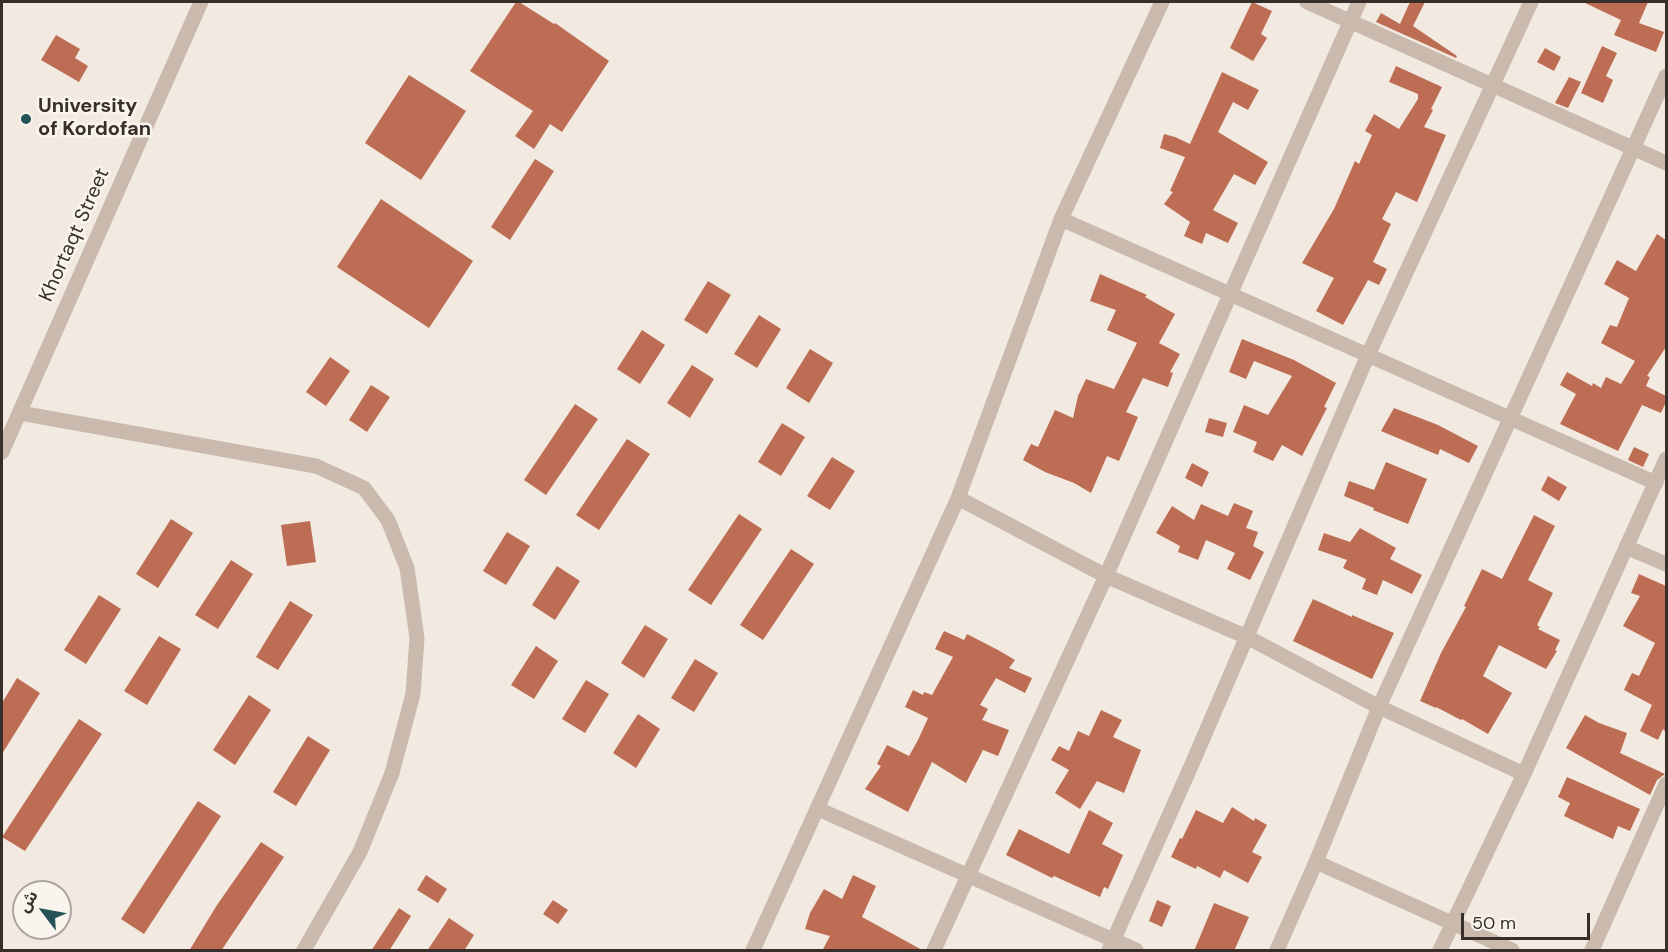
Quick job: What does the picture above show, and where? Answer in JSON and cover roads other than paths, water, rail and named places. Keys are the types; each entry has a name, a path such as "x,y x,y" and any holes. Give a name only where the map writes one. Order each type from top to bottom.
{"street":[{"name":"Khortaqt Street","path":"2,452 201,2"},
{"path":"753,951 957,498 1061,219 1162,2"},
{"path":"1307,2 1666,163"},
{"path":"934,951 1106,576 1359,2"},
{"path":"1111,946 1368,355 1532,2"},
{"path":"1277,951 1316,862 1378,707 1666,76"},
{"path":"1061,219 1656,483"},
{"path":"20,413 316,466 364,488 388,520 407,568 417,638 413,694 392,773 360,852 304,951"},
{"path":"1440,951 1524,774 1666,459"},
{"path":"957,498 1106,576 1247,637 1378,707 1524,774"},
{"path":"1626,547 1666,564"},
{"path":"1592,951 1666,784"},
{"path":"818,809 970,875 1111,946 1136,951"},
{"path":"1316,862 1512,951"}],"place":[{"name":"University of Kordofan","path":"26,119"}]}
